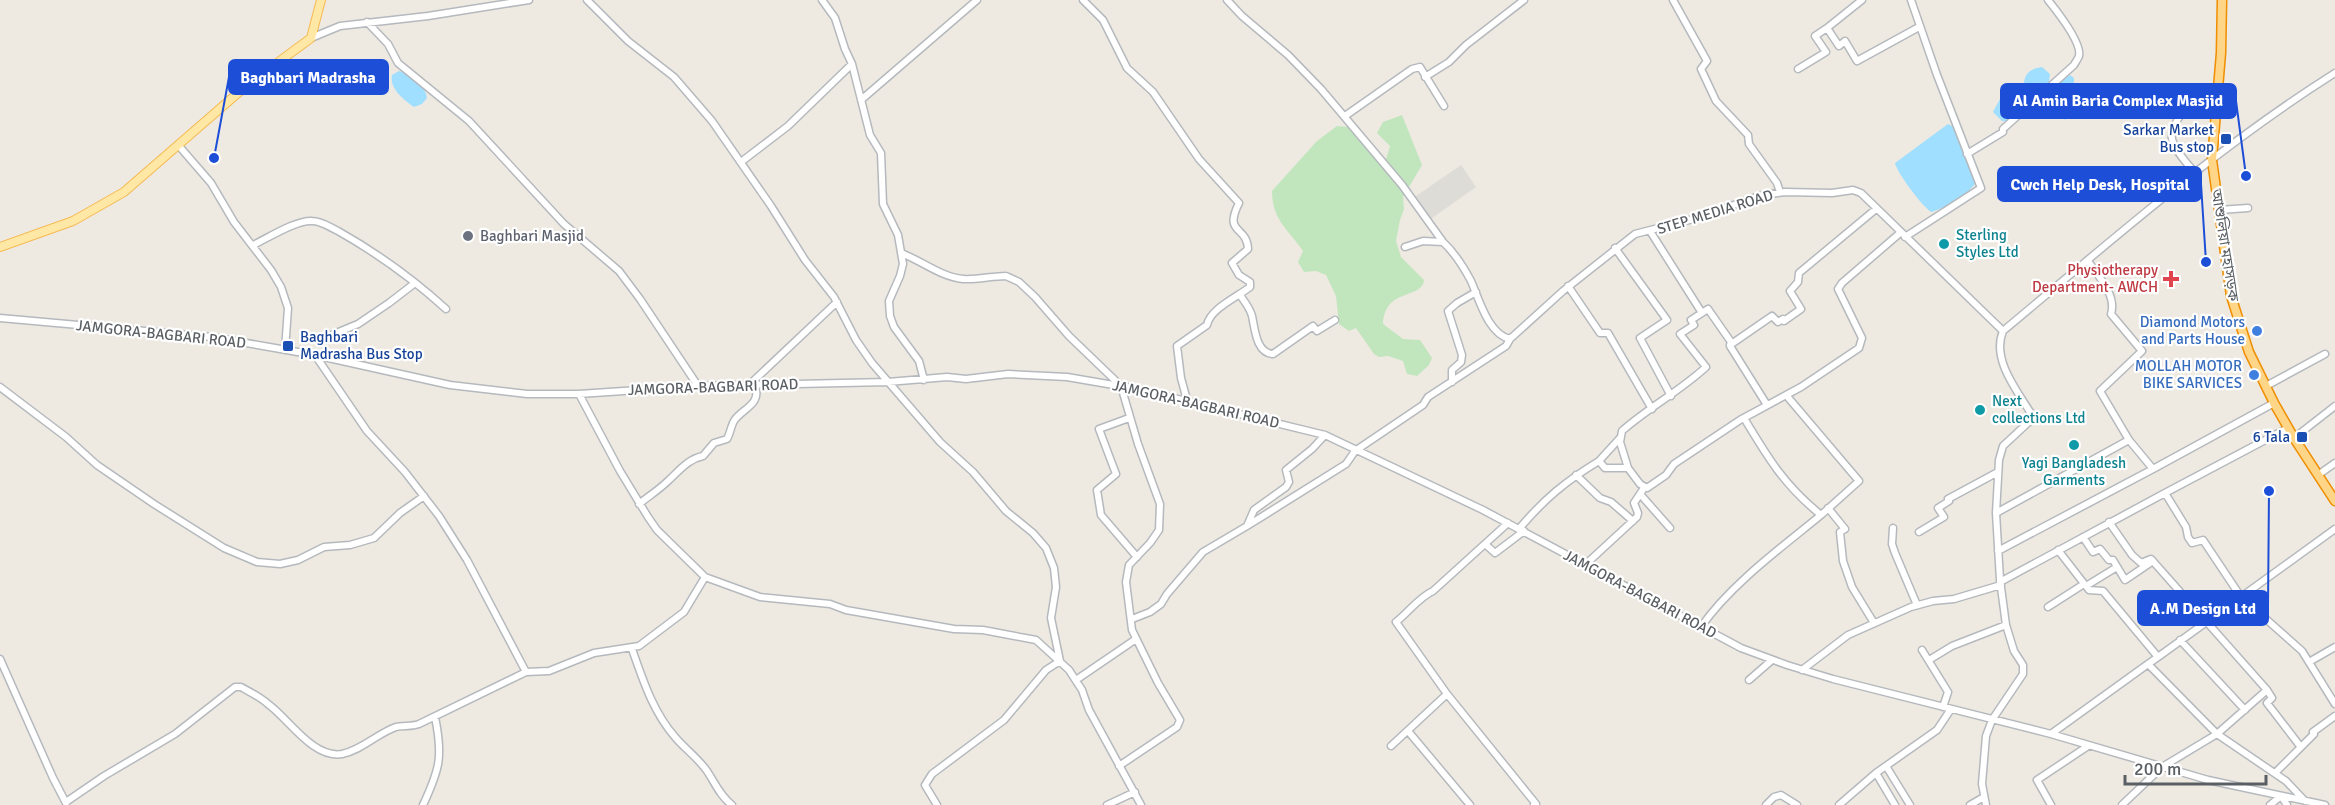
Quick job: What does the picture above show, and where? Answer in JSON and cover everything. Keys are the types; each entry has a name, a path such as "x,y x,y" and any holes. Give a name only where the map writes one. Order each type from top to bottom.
{"highway":[{"name":"আশুলিয়া মহাসড়ক","path":"2222,0 2221,53 2212,160 2231,296 2248,352 2288,428 2335,501"}],"main road":[{"path":"0,247 40,234 83,215 124,192 264,72 311,38 321,0"}],"street":[{"path":"311,38 340,26 428,16 529,0"},
{"path":"587,0 628,41 674,78 712,121 805,260 837,302 863,351 940,442 973,472 1006,511 1034,534 1046,548 1055,575 1056,594 1051,618 1060,661"},
{"path":"822,0 833,12 852,64 870,135 882,153 884,204 898,235 903,264 889,301 890,316 894,327 919,361 924,380"},
{"path":"861,100 977,0"},
{"path":"1083,0 1103,20 1126,68 1153,92 1199,159 1238,201 1232,215 1233,222 1248,243 1248,249 1232,263 1239,275 1250,282 1250,287 1208,318 1207,325 1177,346 1180,378 1187,400"},
{"path":"1227,0 1242,16 1288,55 1345,116 1402,185 1443,242 1454,252 1496,331 1503,338 1510,339"},
{"path":"1425,77 1449,62 1466,45 1524,0"},
{"path":"1673,0 1707,61 1701,69 1712,94 1720,106 1748,135 1749,144 1777,183 1780,192"},
{"path":"1798,69 1826,52 1815,36 1862,0"},
{"path":"1586,564 1633,521 1638,513 1634,503 1644,488 1666,475 1674,464 1859,348 1862,338 1838,289 1842,283 1902,235 1981,188 1919,27 1911,0"},
{"path":"1967,154 2003,132 2003,129 2074,65 2079,57 2079,50 2072,34 2048,0"},
{"path":"367,22 388,44 398,63 469,121 564,224 619,271 644,304 698,386"},
{"path":"1827,28 1839,46 1845,41 1857,61 1919,27"},
{"path":"741,162 788,126 852,64"},
{"path":"1345,116 1412,69 1420,68 1444,106"},
{"path":"1986,805 1982,784 1986,736 1992,720 2023,674 2024,665 2014,651 2006,625 2000,584 1996,513 1998,472 2003,446 2031,420 2032,415 2003,365 2000,340 2003,331 2194,172 2303,93 2335,73"},
{"path":"2194,172 2175,145 2172,135 2179,115 2184,110 2191,105 2217,98"},
{"path":"179,146 211,183 229,214 271,270 285,297 288,313 285,350"},
{"name":"STEP MEDIA ROAD","path":"1132,619 1150,612 1161,604 1203,552 1346,464 1355,451 1423,405 1428,397 1506,346 1510,339 1568,286 1635,234 1706,215 1762,195 1780,192 1832,193 1853,190 1861,193 2003,331"},
{"path":"2219,210 2248,208"},
{"path":"1730,345 1772,316 1778,322 1783,319 1784,321 1801,309 1790,291 1798,282 1799,273 1876,209"},
{"path":"253,245 303,222 327,224 373,251 446,309"},
{"path":"1650,231 1702,313"},
{"path":"1405,246 1424,242 1443,242"},
{"path":"1615,248 1667,320 1640,338 1671,396"},
{"path":"902,253 960,279 1006,276 1019,282 1120,386 1160,504 1159,530 1129,565 1126,582 1132,630 1158,683 1180,720 1177,728 1119,766"},
{"path":"2088,261 2107,289 2113,306 2111,314 2142,351 2100,391 2129,440 2153,469"},
{"path":"329,336 358,324 415,283"},
{"path":"1568,286 1600,333 1608,333 1652,409"},
{"path":"1452,382 1452,370 1461,362 1462,355 1448,311 1476,292"},
{"path":"1240,295 1250,312 1256,337 1266,353 1273,354 1313,326 1317,332 1335,320"},
{"path":"748,386 837,302"},
{"path":"1485,544 1495,553 1521,530 1545,499 1599,461 1620,438 1622,431 1671,396 1706,367 1680,334 1694,325 1691,320 1708,309 1731,342 1730,345 1748,378 1767,405"},
{"name":"JAMGORA-BAGBARI ROAD","path":"0,318 212,337 315,355 478,389 527,394 579,394 698,386 888,382 947,377 966,379 1008,374 1067,377 1187,400 1325,435 1508,523 1741,648 1772,660 1802,670 2051,734 2208,780 2325,805"},
{"path":"2266,386 2325,354"},
{"path":"315,355 367,431 424,496 467,560 526,672"},
{"path":"639,504 685,464 704,456 714,443 727,439 734,421 756,398 756,386"},
{"path":"0,387 66,437 97,465 154,504 224,548 258,562 280,564 298,560 324,547 350,545 374,538 400,513 424,496"},
{"path":"579,394 639,504 657,530 705,577 760,597 830,604 846,610 954,629 983,630 1036,640 1060,661 1076,680 1141,805"},
{"path":"1701,627 1712,611 1744,580 1859,481 1786,395"},
{"path":"1998,551 2274,403"},
{"path":"2294,438 2335,406"},
{"path":"1129,418 1099,429 1116,474 1096,490 1101,515 1137,557"},
{"path":"1744,418 1778,473 1798,496 1821,515"},
{"path":"1802,670 1848,635 1874,623 1917,605 1954,599 2000,584 2109,522 2288,428"},
{"path":"1247,526 1254,510 1286,488 1288,482 1286,470 1312,450 1325,435"},
{"path":"1620,438 1628,468 1644,488"},
{"path":"1996,513 2129,440"},
{"path":"1599,461 1605,468 1628,468"},
{"path":"2318,475 2335,463"},
{"path":"1919,532 1944,517 1938,508 1949,501 1948,499 1998,472"},
{"path":"1576,475 1600,498 1611,502 1633,521"},
{"path":"2165,493 2186,527 2188,537 2193,543 2203,540 2241,597 2302,651 2335,704"},
{"path":"1640,494 1670,528"},
{"path":"1828,508 1845,529 1840,532 1843,561 1852,587 1874,623"},
{"path":"2109,522 2132,555 2141,563 2151,559 2205,623 2267,690 2272,698 2267,703 2300,746"},
{"path":"1508,523 1396,622 1447,694 1534,805"},
{"path":"1893,528 1892,544 1917,605"},
{"path":"2051,734 2335,529"},
{"path":"2083,537 2093,552 2100,549 2117,567 2125,580 2153,561"},
{"path":"2058,550 2089,590 2103,591 2158,657"},
{"path":"2048,607 2117,567"},
{"path":"0,659 49,769 67,803 104,776 175,734 236,687 240,687 268,704 316,747 335,755 346,753 398,727 410,727 435,717 526,672 555,669 594,653 632,649 650,639 684,612 705,577"},
{"path":"1929,660 1952,646 2006,625"},
{"path":"1076,680 1136,639"},
{"path":"2180,640 2245,710"},
{"path":"2309,662 2335,647"},
{"path":"632,649 660,717 675,738 707,771 714,785 732,805"},
{"path":"1922,650 1948,692 1943,707"},
{"path":"1749,680 1772,660"},
{"path":"938,805 925,785 932,774 1004,720 1046,670 1060,661"},
{"path":"2148,664 2217,734 2286,781 2306,801"},
{"path":"2122,805 2162,767 2217,734 2267,690"},
{"path":"1391,746 1447,694"},
{"path":"1839,805 1876,773 1937,730 1951,709"},
{"path":"2275,773 2314,734 2313,732 2335,716"},
{"path":"423,805 438,770 440,746 435,717"},
{"path":"1408,731 1470,805"},
{"path":"2050,805 2037,780 2088,746"},
{"path":"1886,766 1910,805"},
{"path":"1876,773 1895,805"},
{"path":"1107,805 1135,792"},
{"path":"1766,805 1774,797 1781,795 1797,805"},
{"path":"2270,805 2281,796 2287,805"},
{"path":"1970,805 1984,797"}],"shaded area":[{"path":"1461,165 1476,187 1425,223 1409,201"}],"green space":[{"path":"1402,115 1422,165 1403,197 1404,209 1396,241 1401,257 1424,280 1422,286 1417,290 1390,304 1385,312 1383,324 1403,339 1420,340 1432,358 1429,365 1417,376 1407,374 1403,361 1374,354 1356,328 1349,331 1339,324 1336,296 1326,275 1316,271 1304,272 1298,262 1303,251 1278,217 1272,191 1317,141 1337,126 1349,127 1383,169 1390,146 1377,133 1383,122"}],"water":[{"path":"2042,67 2050,74 2049,82 2037,92 2031,92 2024,84 2025,77 2032,70"},
{"path":"399,71 408,75 424,89 427,98 422,104 414,107 395,89 392,75"},
{"path":"2070,75 2074,78 2073,94 2070,111 2065,120 2045,97 2060,81"},
{"path":"2017,85 2026,98 2025,105 2006,121 2002,121 1993,112 2000,99"},
{"path":"1948,124 1954,127 1976,182 1969,191 1956,200 1931,212 1910,189 1895,163"}],"place":[{"name":"Sarkar Market Bus stop","path":"2226,139"},
{"name":"Baghbari Madrasha","path":"214,158"},
{"name":"Al Amin Baria Complex Masjid","path":"2246,176"},
{"name":"Baghbari Masjid","path":"468,236"},
{"name":"Sterling Styles Ltd","path":"1944,244"},
{"name":"Cwch Help Desk, Hospital","path":"2206,262"},
{"name":"Physiotherapy Department- AWCH","path":"2171,279"},
{"name":"Diamond Motors and Parts House","path":"2257,331"},
{"name":"Baghbari Madrasha Bus Stop","path":"288,346"},
{"name":"MOLLAH MOTOR BIKE SARVICES","path":"2254,375"},
{"name":"Next collections Ltd","path":"1980,410"},
{"name":"6 Tala","path":"2302,437"},
{"name":"Yagi Bangladesh Garments","path":"2074,445"},
{"name":"A.M Design Ltd","path":"2269,491"}]}
